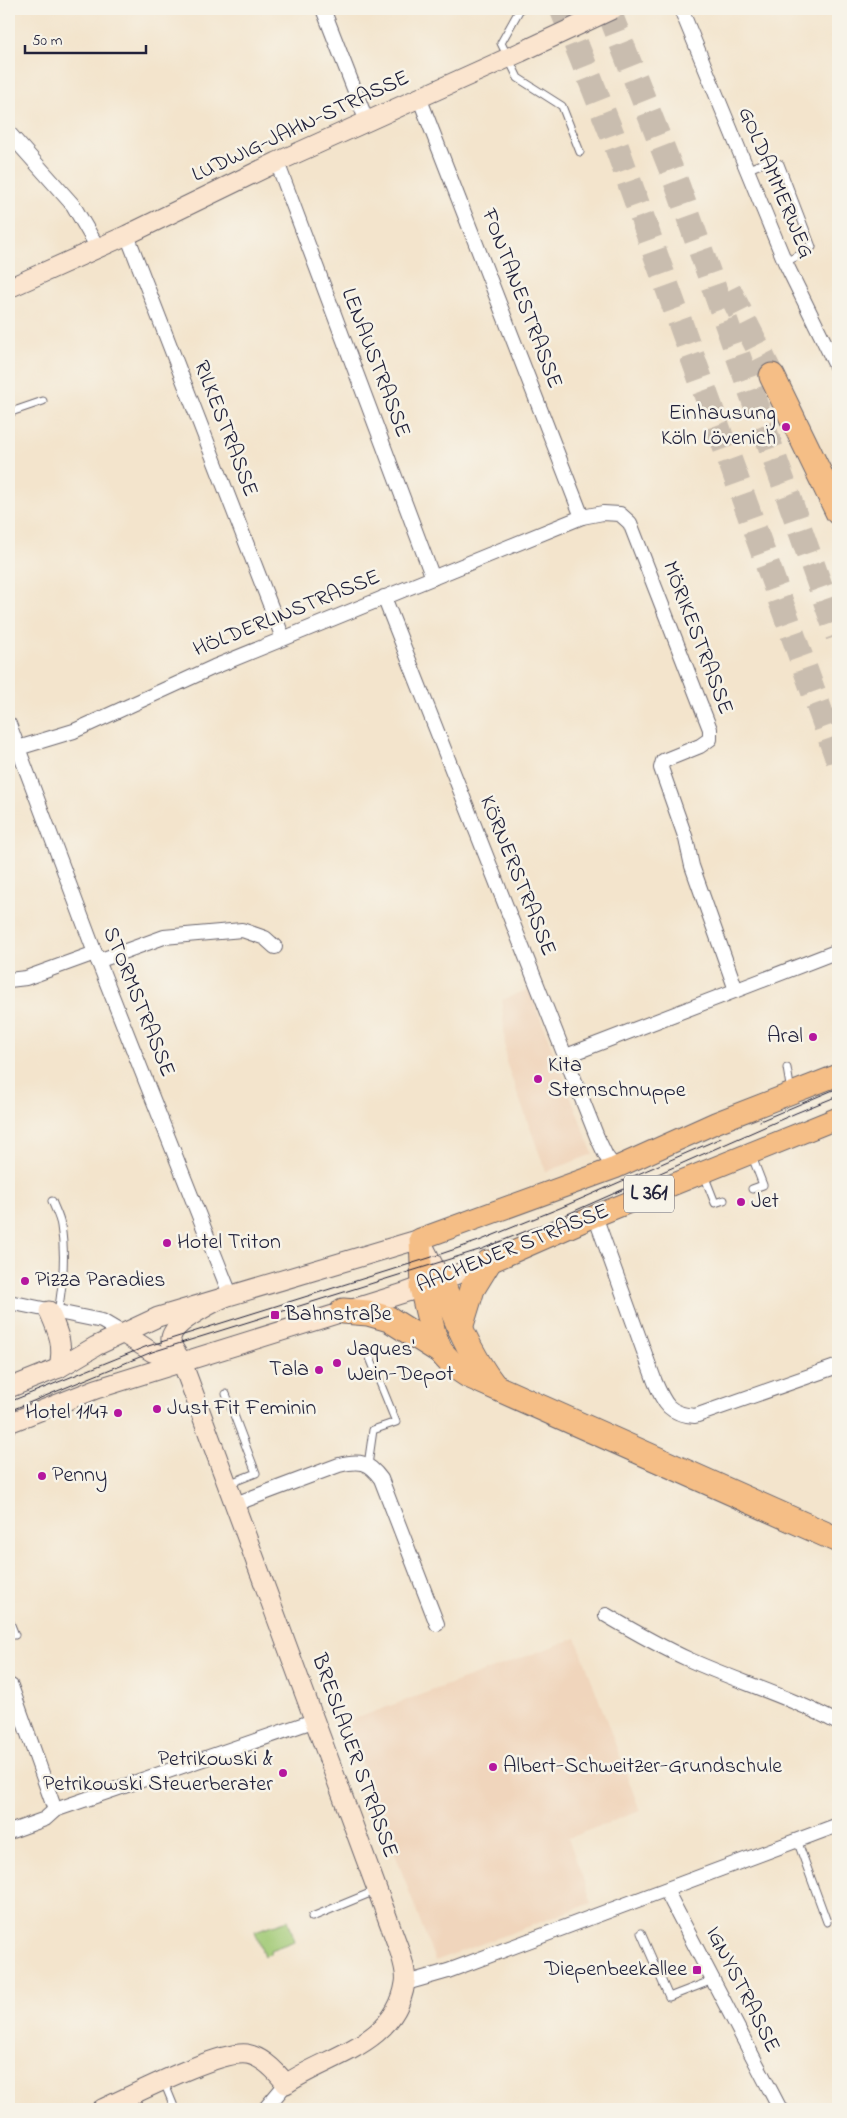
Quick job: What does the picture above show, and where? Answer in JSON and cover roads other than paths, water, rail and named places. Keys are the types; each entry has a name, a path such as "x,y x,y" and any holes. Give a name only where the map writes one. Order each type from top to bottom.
{"highway":[{"path":"772,376 838,512"},
{"path":"460,1328 472,1289 488,1263"},
{"path":"431,1283 460,1328 478,1366 495,1388"},
{"path":"431,1283 423,1299 440,1351"},
{"path":"343,1311 368,1313 388,1319 440,1351 453,1365 468,1375 838,1540"}],"main road":[{"name":"AACHENER STRASSE","path":"420,1239 615,1168 715,1123 838,1076"},
{"name":"AACHENER STRASSE","path":"488,1263 595,1216 838,1118"},
{"path":"420,1239 431,1283"}],"street":[{"path":"323,9 367,122"},
{"name":"LUDWIG-JAHN-STRASSE","path":"9,288 127,235 277,162 613,9"},
{"name":"GOLDAMMERWEG","path":"681,9 785,262 838,370"},
{"name":"FONTANESTRASSE","path":"420,97 582,517"},
{"path":"9,132 73,204 98,248"},
{"name":"LENAUSTRASSE","path":"277,162 433,578"},
{"name":"RILKESTRASSE","path":"127,235 283,638"},
{"name":"MÖRIKESTRASSE","path":"582,517 614,512 620,514 630,523 710,729 710,739 700,746 663,761 660,768 686,838 692,866 736,990"},
{"name":"HÖLDERLINSTRASSE","path":"13,748 74,731 182,680 582,517"},
{"name":"KÖRNERSTRASSE","path":"384,597 597,1137 606,1156 615,1168"},
{"name":"STORMSTRASSE","path":"9,724 13,748 230,1294"},
{"path":"9,980 26,978 164,937 242,930 265,938 275,946"},
{"path":"566,1056 838,951"},
{"path":"595,1216 655,1382 662,1399 670,1409 680,1415 695,1416 838,1366"},
{"name":"AACHENER STRASSE","path":"9,1388 59,1368 96,1346 158,1317 420,1239"},
{"name":"AACHENER STRASSE","path":"9,1423 96,1389 431,1283 488,1263"},
{"name":"AACHENER STRASSE","path":"182,1362 172,1347 170,1339 174,1329 183,1321 230,1294"},
{"path":"9,1302 102,1321 152,1352 182,1362"},
{"path":"54,1312 62,1353 59,1368"},
{"name":"BRESLAUER STRASSE","path":"182,1362 400,1949 406,1983 397,2008 380,2029 365,2043 301,2074 286,2084 265,2109"},
{"path":"235,1504 355,1461 373,1467 381,1479 437,1624"},
{"path":"606,1615 650,1642 692,1661 790,1699 838,1723"},
{"path":"11,1686 55,1810"},
{"path":"9,1832 45,1819 55,1810 316,1720"},
{"path":"406,1983 442,1973 838,1825"},
{"name":"IGNYSTRASSE","path":"666,1890 780,2109"},
{"path":"102,2109 126,2102 164,2082 233,2055 249,2054 274,2069 286,2084"}],"lane":[{"path":"520,9 501,44 514,55 518,78 562,106 580,152"},
{"path":"746,170 771,160 780,164 812,247 785,262"},
{"path":"9,411 11,412 43,401"},
{"path":"786,1068 792,1093"},
{"path":"750,1154 763,1185 752,1189"},
{"path":"703,1172 715,1204 724,1200"},
{"path":"52,1201 61,1225 64,1278 54,1312"},
{"path":"368,1353 396,1422 373,1430 368,1465"},
{"path":"226,1394 256,1473 227,1484"},
{"path":"9,1620 14,1634"},
{"path":"797,1840 827,1922"},
{"path":"312,1917 378,1890"},
{"path":"641,1933 669,1997 713,1980"},
{"path":"164,2082 175,2109"}],"tunnel":[{"path":"562,9 612,134 838,760"},
{"path":"608,9 678,187 838,636"},
{"path":"729,290 772,376"}],"tram line":[{"path":"760,1121 838,1088"},
{"path":"9,1411 152,1352 482,1249 563,1216 838,1096"},
{"path":"9,1402 145,1347 479,1241 721,1138"}],"place":[{"name":"Einhausung Köln Lövenich","path":"786,427"},
{"name":"Aral","path":"813,1037"},
{"name":"Kita Sternschnuppe","path":"538,1079"},
{"name":"Jet","path":"741,1202"},
{"name":"Hotel Triton","path":"167,1243"},
{"name":"Pizza Paradies","path":"25,1281"},
{"name":"Bahnstraße","path":"275,1315"},
{"name":"Jaques' Wein-Depot","path":"337,1363"},
{"name":"Tala","path":"319,1370"},
{"name":"Just Fit Feminin","path":"157,1409"},
{"name":"Hotel 1147","path":"118,1413"},
{"name":"Penny","path":"42,1476"},
{"name":"Albert-Schweitzer-Grundschule","path":"493,1767"},
{"name":"Petrikowski & Petrikowski Steuerberater","path":"283,1773"},
{"name":"Diepenbeekallee","path":"697,1970"}]}
